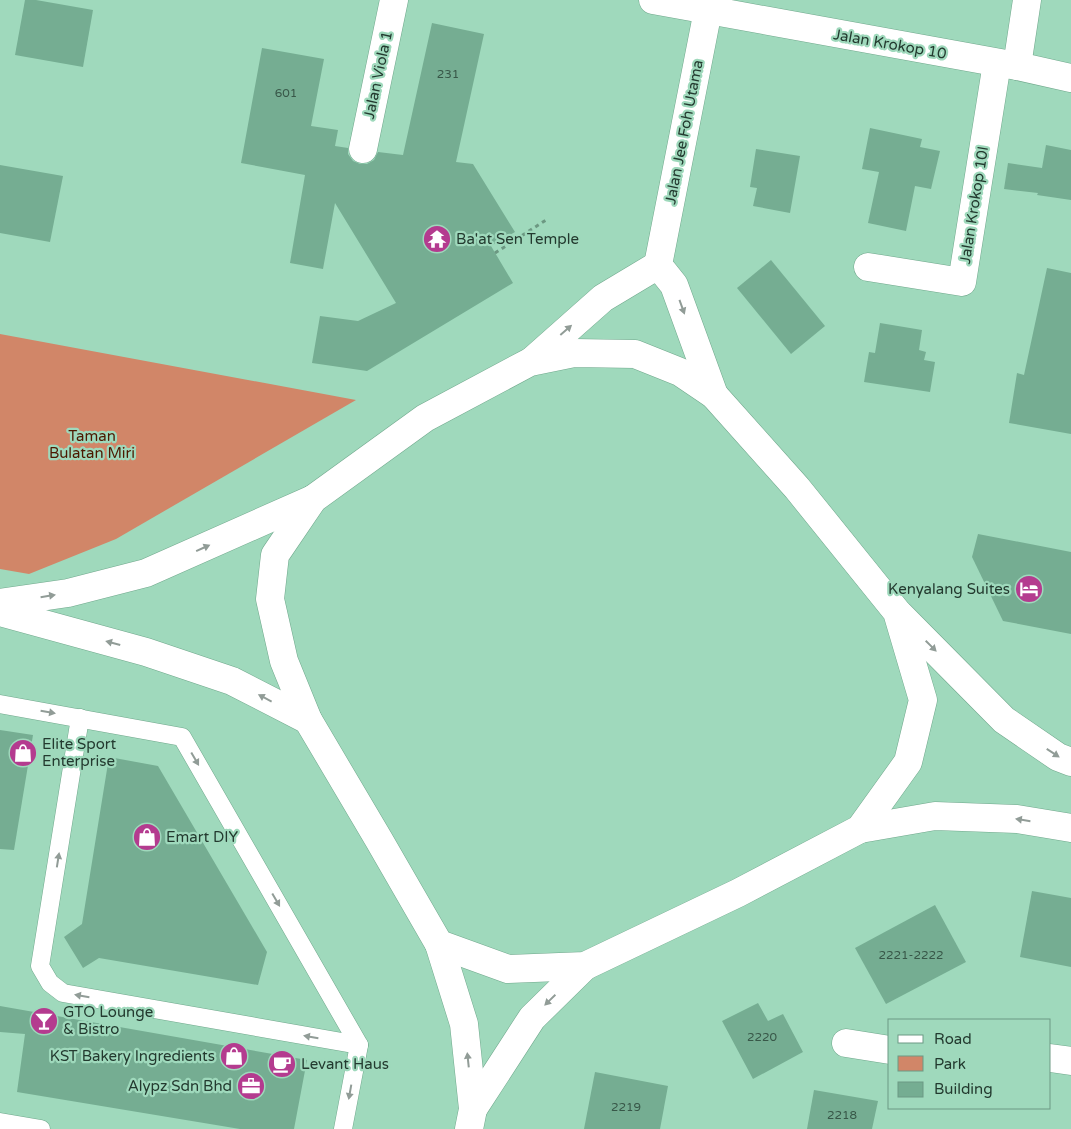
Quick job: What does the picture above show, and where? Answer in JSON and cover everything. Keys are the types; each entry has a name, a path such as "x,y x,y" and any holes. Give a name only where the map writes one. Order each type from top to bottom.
{"street":[{"name":"Jalan Viola 1","path":"363,149 394,0"},
{"name":"Jalan Krokop 10","path":"653,0 709,5 1071,78"},
{"path":"1007,65 1027,0"},
{"name":"Jalan Jee Foh Utama","path":"658,265 709,5"},
{"name":"Jalan Krokop 10I","path":"868,267 962,282 1007,65"},
{"path":"0,604 68,593 146,573 313,499 426,418 530,362 604,298 658,265 674,285 714,394"},
{"path":"530,362 574,352 635,354 680,372 714,394 797,488 897,612 1004,720 1058,757 1071,762"},
{"path":"313,499 275,555 270,599 284,661 308,720 439,944 464,1024 471,1119"},
{"path":"0,612 146,652 232,681 308,720"},
{"path":"860,829 908,762 923,700 897,612"},
{"path":"471,1119 532,1018 585,966 738,893 860,829 935,816 1017,819 1071,828"},
{"path":"439,944 508,970 585,966"},
{"path":"846,1043 888,1050"},
{"path":"1051,1058 1071,1061"}],"lane":[{"path":"0,704 182,736 359,1045 344,1129"},
{"path":"80,718 40,966 50,984 63,993 359,1045"},
{"path":"0,1122 41,1129"}],"path":[{"path":"495,253 546,220"}],"green space":[{"name":"Taman Bulatan Miri","path":"0,334 356,400 116,539 29,574 0,569"}],"building":[{"path":"25,0 36,0 93,10 83,67 15,55"},
{"path":"432,23 484,34 456,162 473,164 515,232 491,246 513,283 367,371 312,363 320,316 358,321 396,303 335,203 323,269 290,263 305,175 241,163 262,48 324,59 311,126 338,130 335,146 348,148 348,154 353,161 367,164 374,160 378,152 403,155"},
{"path":"870,128 922,139 920,147 940,151 931,189 915,186 906,231 868,223 879,172 862,169"},
{"path":"1046,145 1071,150 1071,200 1037,195 1038,193 1004,189 1008,163 1042,168"},
{"path":"756,149 800,156 790,213 753,206 757,188 750,187"},
{"path":"0,165 63,176 50,242 0,233"},
{"path":"771,260 825,326 791,354 737,288"},
{"path":"1047,268 1071,273 1071,434 1009,423 1017,373 1024,375"},
{"path":"880,323 922,330 919,350 926,352 924,360 935,362 930,392 864,382 869,352 875,353"},
{"name":"Kenyalang Suites","path":"978,534 1071,552 1071,634 1003,621 972,557"},
{"path":"0,730 33,735 14,850 0,849"},
{"name":"Emart DIY","path":"109,757 158,766 267,952 258,985 99,958 83,968 64,937 82,924"},
{"path":"1032,891 1071,898 1071,967 1020,957"},
{"path":"935,905 966,962 886,1004 855,948"},
{"path":"758,1003 768,1021 783,1014 803,1052 753,1079 722,1021"},
{"path":"0,1006 307,1060 294,1129 240,1129 17,1092 25,1034 0,1032"},
{"path":"595,1072 668,1086 660,1129 584,1129"},
{"path":"814,1090 878,1101 872,1129 807,1129"}],"place":[{"name":"Ba'at Sen Temple","path":"437,239"},
{"name":"Kenyalang Suites","path":"1029,589"},
{"name":"Elite Sport Enterprise","path":"23,753"},
{"name":"Emart DIY","path":"147,837"},
{"name":"GTO Lounge & Bistro","path":"44,1021"},
{"name":"KST Bakery Ingredients","path":"234,1056"},
{"name":"Levant Haus","path":"282,1064"},
{"name":"Alypz Sdn Bhd","path":"251,1086"}]}
